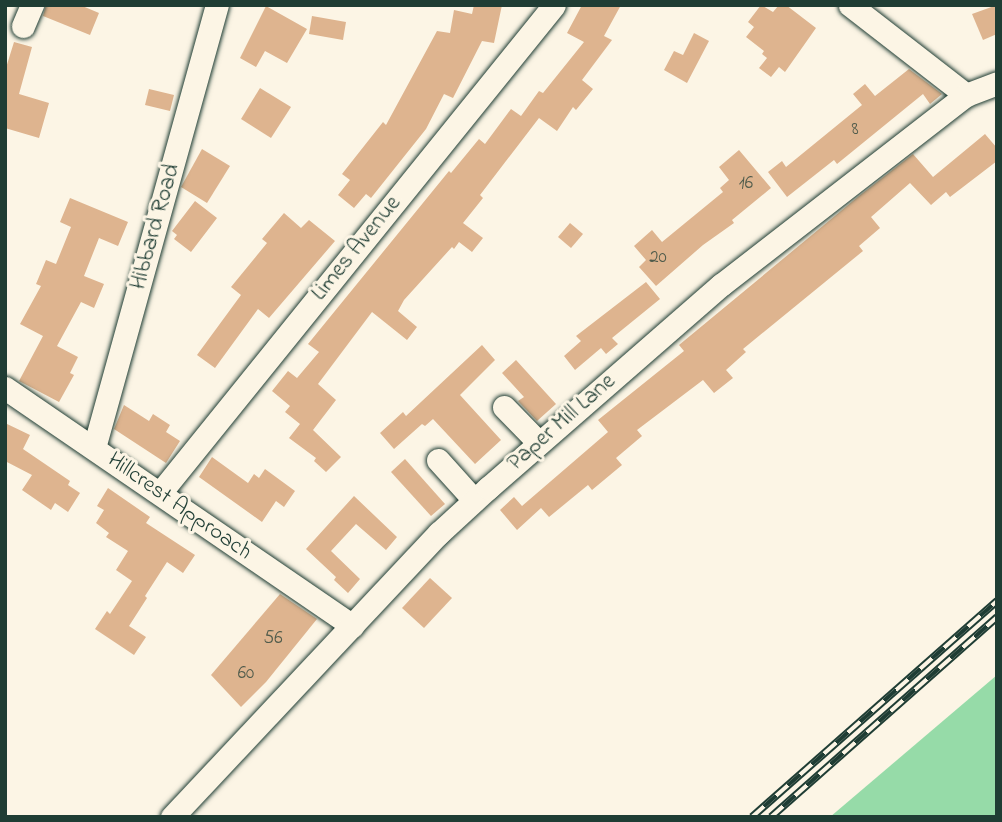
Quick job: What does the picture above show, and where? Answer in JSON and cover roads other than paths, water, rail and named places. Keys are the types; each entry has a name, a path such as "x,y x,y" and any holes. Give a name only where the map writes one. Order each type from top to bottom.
{"street":[{"name":"Hibbard Road","path":"94,448 217,5"},
{"name":"Limes Avenue","path":"160,493 554,5"},
{"path":"850,5 966,95"},
{"name":"Paper Mill Lane","path":"172,817 474,500 538,443 720,285 966,95 997,83"},
{"name":"Hillcrest Approach","path":"5,388 352,626"},
{"path":"503,407 538,443"},
{"path":"438,460 474,500"}],"railway":[{"path":"752,817 997,601"},
{"path":"771,817 997,617"}]}
